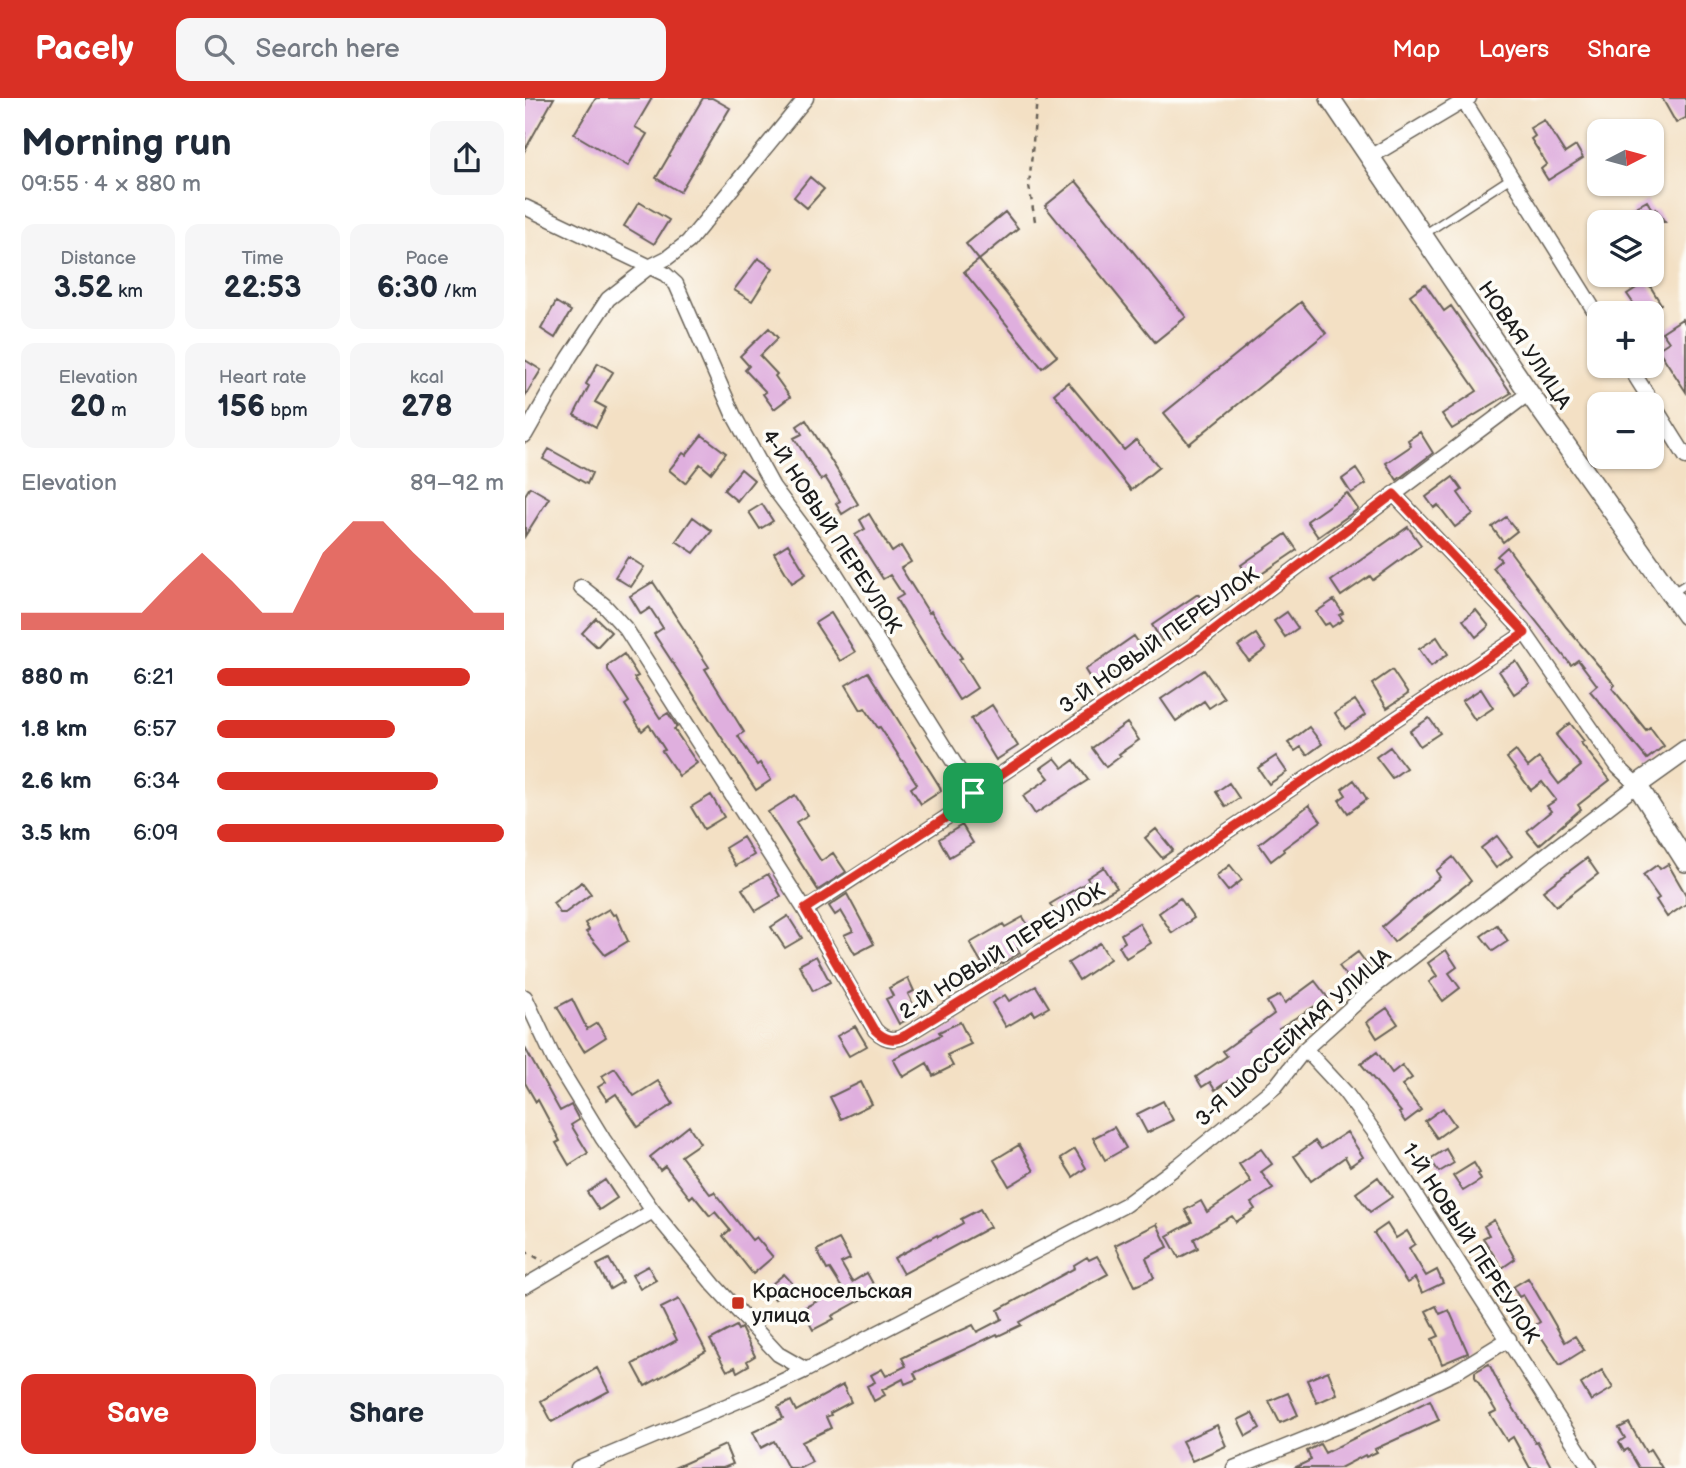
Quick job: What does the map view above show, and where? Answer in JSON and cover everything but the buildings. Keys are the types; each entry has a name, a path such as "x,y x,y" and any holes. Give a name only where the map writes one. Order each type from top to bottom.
{"street":[{"path":"525,435 569,358 608,299 649,267 667,258 688,242 806,98"},
{"name":"НОВАЯ УЛИЦА","path":"1330,98 1529,393 1679,589 1686,615"},
{"path":"1370,157 1466,99 1589,301"},
{"name":"4-Й НОВЫЙ ПЕРЕУЛОК","path":"525,207 665,274 676,284 733,414 773,487 824,555 973,793"},
{"path":"1637,378 1686,457"},
{"name":"3-Й НОВЫЙ ПЕРЕУЛОК","path":"805,909 953,813 973,793 1191,647 1529,393"},
{"path":"1394,494 1525,633 1618,767 1637,785 1686,862"},
{"name":"2-Й НОВЫЙ ПЕРЕУЛОК","path":"580,587 604,605 626,629 805,909 875,1030 882,1037 898,1039 1115,906 1525,633"},
{"path":"1637,785 1686,750"},
{"name":"3-Я ШОССЕЙНАЯ УЛИЦА","path":"578,1468 806,1370 1125,1205 1276,1086 1305,1049 1375,986 1637,785"},
{"path":"525,997 554,1059 603,1139 653,1211 714,1285 778,1354 806,1370"},
{"name":"1-Й НОВЫЙ ПЕРЕУЛОК","path":"1305,1049 1345,1092 1377,1137 1590,1468"},
{"path":"525,1286 653,1211"},
{"path":"1234,1468 1417,1391 1454,1373 1509,1339"}],"lane":[{"path":"1423,235 1512,177"}],"path":[{"path":"1035,220 1029,186 1037,98"},
{"path":"525,1251 554,1269"}],"place":[{"name":"Красносельская улица","path":"738,1303"}],"route":[{"path":"1394,494 1525,633 1115,906 906,1035 890,1040 875,1030 805,909 953,813 973,793 1191,647 1394,494"}]}
